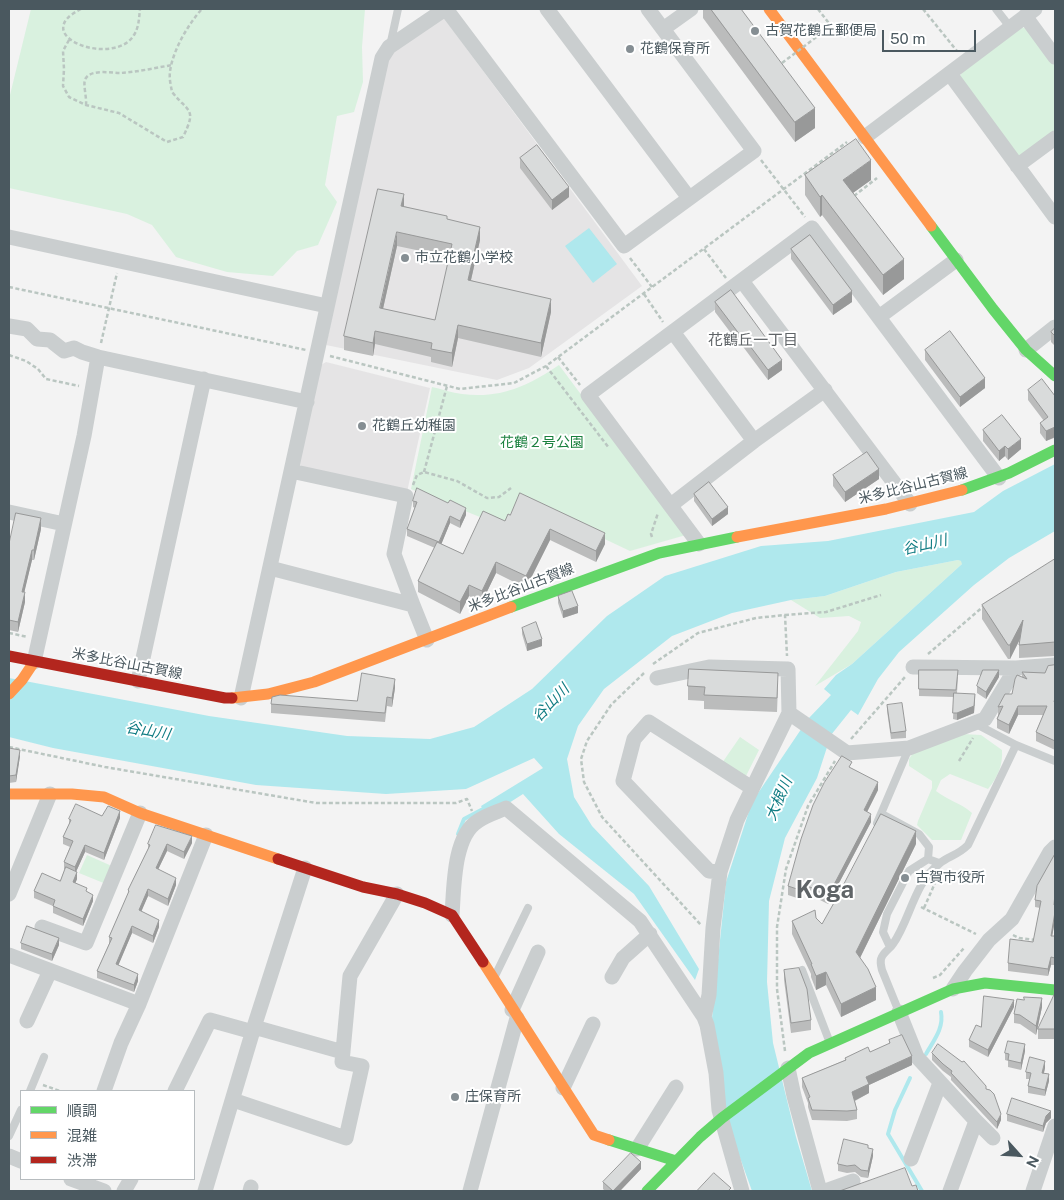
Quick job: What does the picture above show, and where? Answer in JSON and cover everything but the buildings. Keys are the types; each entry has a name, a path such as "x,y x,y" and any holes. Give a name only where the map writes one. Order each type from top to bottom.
{"street":[{"path":"241,698 382,58 389,47 445,9 624,246 754,151 648,9"},
{"path":"547,9 689,198"},
{"path":"663,29 691,9"},
{"path":"769,9 993,309 1026,350 1055,376"},
{"path":"865,137 1030,12 1055,57"},
{"path":"950,74 1055,217"},
{"path":"1017,166 1055,138"},
{"path":"699,544 665,509 588,395 812,228 999,478"},
{"path":"9,237 327,306"},
{"path":"879,317 956,260"},
{"path":"737,284 825,390 910,504"},
{"path":"9,326 27,329 37,339 50,340 64,351 74,348 98,357 307,402"},
{"path":"1026,350 1055,327"},
{"path":"673,332 754,441"},
{"path":"9,694 22,680 34,662 93,389 98,357"},
{"path":"138,681 204,379"},
{"path":"665,509 825,390"},
{"name":"米多比谷山古賀線","path":"9,656 225,698 259,696 308,683 658,553 807,525 956,493 1029,465 1055,450"},
{"path":"292,471 406,496 394,554 427,640"},
{"path":"9,512 64,524"},
{"path":"270,568 413,605"},
{"path":"913,667 1016,668 1055,665"},
{"path":"657,678 709,667 788,668 790,713 737,820 720,872 713,928 709,995 704,1017"},
{"path":"790,713 847,753 909,748 978,725 985,719 1016,668"},
{"path":"720,872 709,872 623,781 634,739 649,722 752,788"},
{"path":"9,794 72,794 104,797 140,813 206,836 363,887 397,894 425,903 452,915 594,1135 676,1161"},
{"path":"9,894 50,794"},
{"path":"452,915 458,860 463,837 476,821 506,808 640,921 704,1017 723,1117 742,1191"},
{"path":"42,926 86,943 140,813"},
{"path":"104,1090 121,1043 139,1004 206,836"},
{"path":"954,988 965,971 1000,929 1012,919 1050,852 1055,847"},
{"path":"205,1191 305,868"},
{"path":"233,1100 346,1138 362,1066 342,1062 350,976 397,894"},
{"path":"612,977 623,958 650,934"},
{"path":"470,1191 515,1014 538,952"},
{"path":"9,955 139,1004"},
{"path":"27,1020 50,971"},
{"path":"647,1191 700,1136 787,1062 954,988 985,983 1055,990"},
{"path":"899,1012 917,1057 992,1138"},
{"path":"175,1090 210,1020 343,1052"},
{"path":"563,1088 593,1024"},
{"path":"787,1062 794,1096 820,1191"},
{"path":"911,1159 940,1083"},
{"path":"637,1149 676,1087"},
{"path":"950,1191 976,1121"},
{"path":"1033,1191 1055,1126"},
{"path":"74,1180 104,1191"},
{"path":"124,1191 130,1180"},
{"path":"825,1191 853,1182"}],"lane":[{"path":"389,47 398,9"},
{"path":"996,9 1010,27"},
{"path":"978,725 1016,745 1055,762"},
{"path":"899,1012 880,963 881,957 893,944 923,882 939,863 960,853 968,845 1016,745"},
{"path":"873,832 909,748"},
{"path":"882,814 919,834 929,847 928,858"},
{"path":"928,858 939,863"},
{"path":"890,947 883,932 887,914 909,871 928,858"},
{"path":"493,980 528,908"},
{"path":"802,970 830,1043"},
{"path":"30,1090 44,1057"},
{"path":"9,1136 20,1112"}],"path":[{"path":"81,9 72,13 66,19 63,27 65,35 69,40 85,47 104,50 123,45 134,36 138,27 140,9"},
{"path":"69,40 63,51 63,86 69,97 86,105 119,113 167,142 183,137 191,117 188,107 172,92 170,73 191,21 202,9"},
{"path":"782,63 831,26 818,9"},
{"path":"923,9 965,62"},
{"path":"86,105 87,95 83,84 92,73 122,73 172,65"},
{"path":"9,287 317,353 460,389 514,383 546,366 848,142 865,137"},
{"path":"754,151 812,228"},
{"path":"850,199 888,169"},
{"path":"624,246 627,254 652,287"},
{"path":"704,249 737,284"},
{"path":"98,357 119,261"},
{"path":"644,293 667,327 673,332"},
{"path":"9,355 38,369 46,380 93,389"},
{"path":"558,357 588,395"},
{"path":"424,472 447,386"},
{"path":"406,496 410,493 417,476 424,472 457,481 487,498 499,497 511,488"},
{"path":"658,553 651,534 665,509"},
{"path":"785,615 826,612 881,594"},
{"path":"787,1062 777,989 777,927 786,869 808,806 841,750 913,667 992,600"},
{"path":"9,633 39,640"},
{"path":"959,761 978,725"},
{"path":"9,747 114,769 316,803 456,803 467,799"},
{"path":"913,903 976,933"},
{"path":"1000,929 1019,938 1037,940"},
{"path":"34,1083 57,1090"}],"shaded area":[{"path":"444,18 642,286 529,368 497,380 326,345 388,56"},
{"path":"326,362 430,388 407,492 303,467 299,464 321,365"}],"green space":[{"path":"31,9 365,9 362,47 363,82 354,112 337,116 325,185 337,202 318,245 297,251 273,276 227,272 176,257 152,225 127,214 9,188 9,99"},
{"path":"1021,27 1028,29 1055,65 1055,131 1022,156 1016,155 959,78 962,72"},
{"name":"花鶴２号公園","path":"559,365 686,535 630,551 520,499 502,526 411,489 432,387 462,394 489,395 501,393 525,385"},
{"path":"958,560 962,561 962,564 852,664 815,686 858,631 861,622 849,616 820,618 791,600 825,596 896,572"},
{"path":"963,734 981,735 1002,750 1001,766 995,780 988,789 950,774 941,780 936,791 972,813 961,840 932,840 917,825 932,788 932,781 909,766 909,759 915,750"},
{"path":"740,737 759,750 746,776 722,763"},
{"path":"87,855 114,867 106,884 79,873"}],"water":[{"path":"589,228 617,264 593,283 565,246"},
{"path":"1055,464 1055,531 1009,558 974,585 899,652 878,679 858,715 851,710 831,735 817,778 785,838 769,901 767,982 773,1043 796,1137 812,1191 752,1191 735,1144 723,1100 712,1018 726,882 752,802 808,719 831,695 824,689 836,675 852,664 962,564 961,561 896,572 825,596 791,600 732,613 672,636 604,689 578,726 567,759 574,797 592,826 649,886 699,969 695,980 634,894 559,834 523,794 487,817 481,806 543,768 534,758 466,789 386,794 256,785 53,748 9,737 9,678 209,716 347,736 430,739 474,727 532,689 607,616 665,576 761,546 828,541 974,512 1003,491"}],"waterway":[{"path":"458,834 464,819 483,809"},
{"path":"926,1054 940,1029 941,1012"},
{"path":"910,1078 895,1110 888,1134 922,1191"}],"traffic: fast":[{"path":"931,226 1026,350 1055,376"},
{"path":"962,490 1009,473 1055,450"},
{"path":"511,607 659,553 737,537"},
{"path":"647,1191 700,1137 722,1118 809,1053 953,989 985,983 1055,990"},
{"path":"609,1140 676,1161"}],"traffic: slow":[{"path":"769,9 931,226"},
{"path":"737,537 886,509 962,490"},
{"path":"232,698 268,694 314,682 511,607"},
{"path":"9,694 22,680 34,662"},
{"path":"9,794 72,794 104,797 140,813 278,859"},
{"path":"483,962 594,1135 609,1140"}],"traffic: jam":[{"path":"9,656 232,698"},
{"path":"278,859 363,887 397,894 425,903 452,915 483,962"}],"place":[{"name":"古賀花鶴丘郵便局","path":"755,31"},
{"name":"花鶴保育所","path":"630,49"},
{"name":"市立花鶴小学校","path":"405,258"},
{"name":"花鶴丘幼稚園","path":"362,426"},
{"name":"古賀市役所","path":"905,878"},
{"name":"庄保育所","path":"455,1097"}],"district":[{"name":"花鶴丘一丁目","path":"753,340"},
{"name":"Koga","path":"825,891"}],"water label":[{"name":"谷山川","path":"925,545"},
{"name":"谷山川","path":"551,703"},
{"name":"谷山川","path":"148,731"},
{"name":"大根川","path":"779,799"}]}
